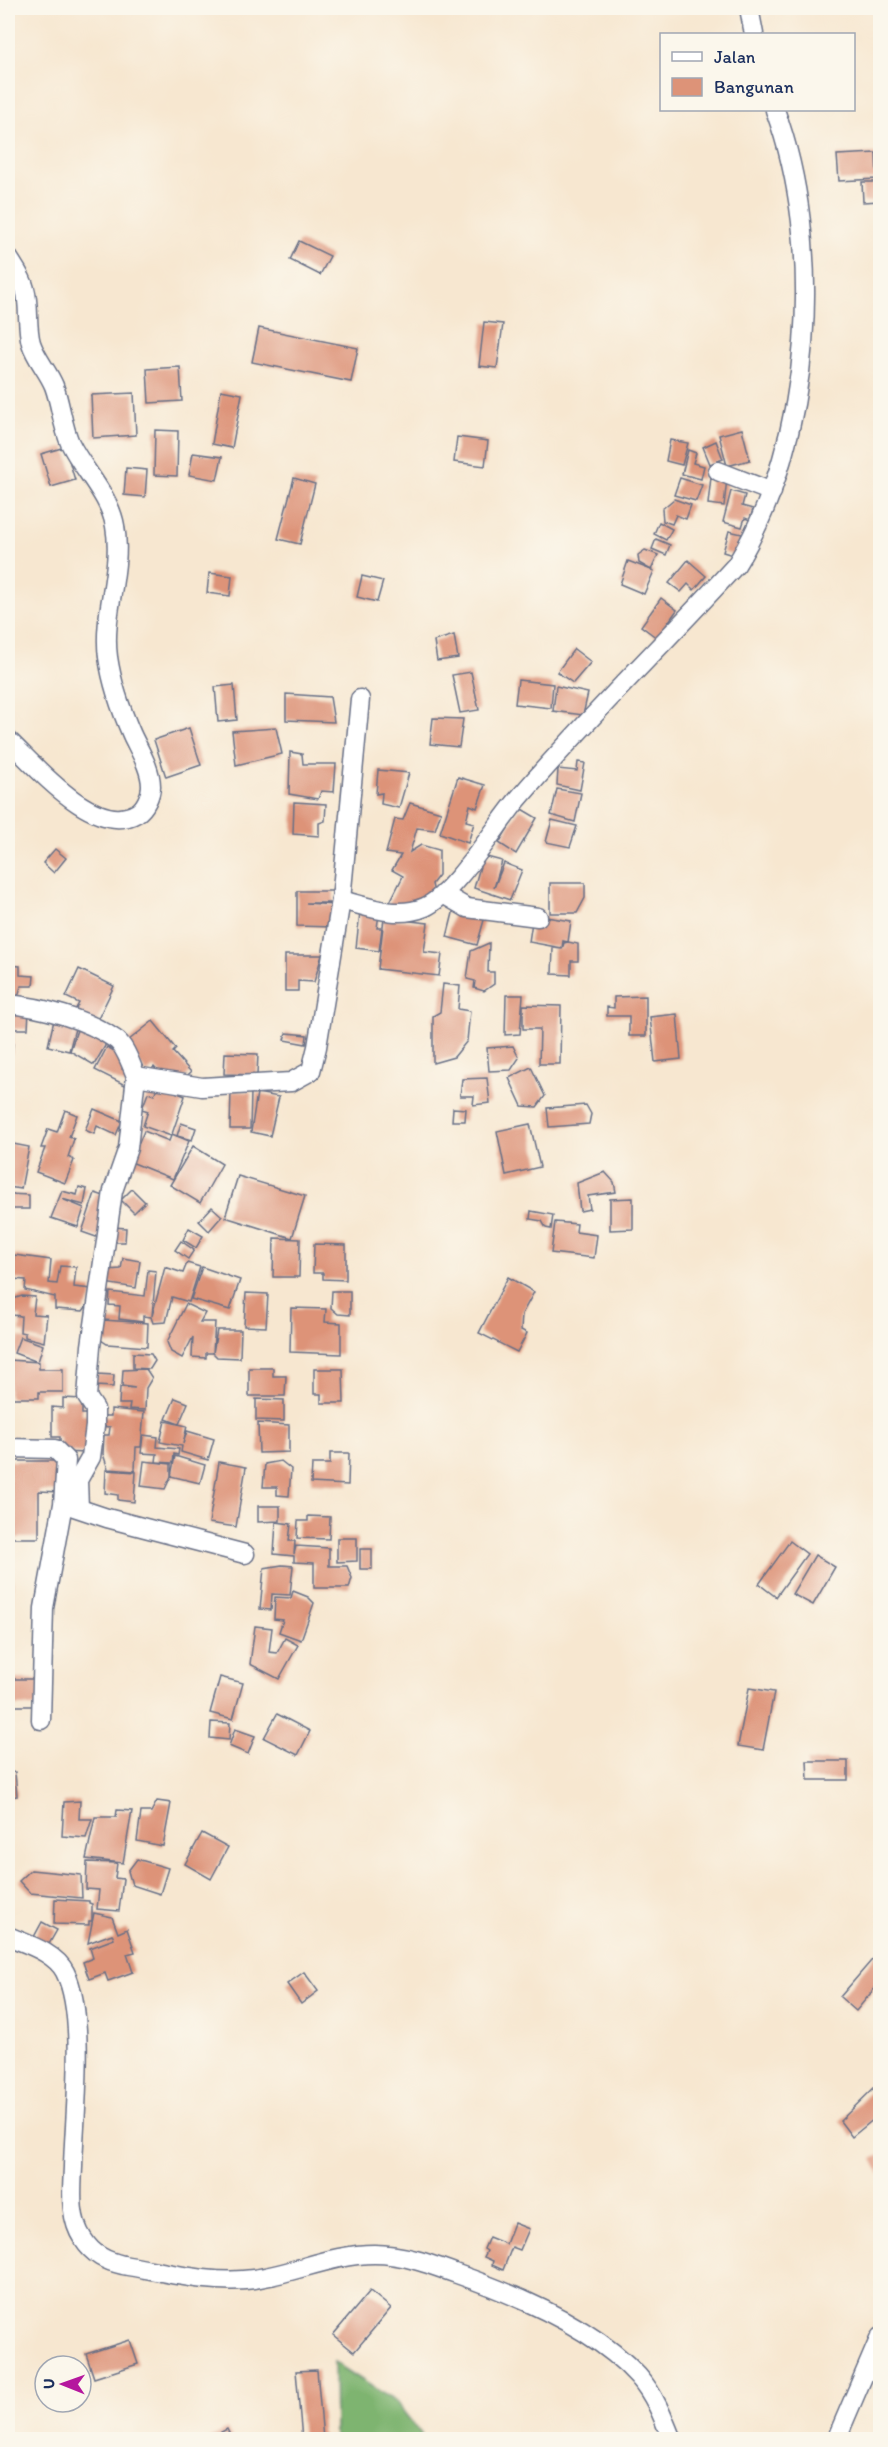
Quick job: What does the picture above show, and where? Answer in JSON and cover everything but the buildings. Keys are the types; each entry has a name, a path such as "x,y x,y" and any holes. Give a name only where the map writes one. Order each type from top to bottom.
{"street":[{"path":"749,8 754,33"},
{"path":"341,900 386,912 399,913 426,907 443,894 520,798 736,565 754,537 772,492 788,441 806,285 798,190 775,111"},
{"path":"8,257 25,289 30,341 36,357 54,384 70,442 110,510 115,524 117,541 108,614 108,655 118,701 148,772 151,786 148,800 140,812 128,818 111,819 96,815 82,807 8,740"},
{"path":"718,471 772,492"},
{"path":"136,1076 202,1087 291,1082 311,1071 318,1047 341,900 360,699"},
{"path":"443,894 467,908 538,917"},
{"path":"8,1004 32,1006 117,1039 136,1076 128,1149 113,1191 95,1312 87,1397 95,1409 91,1457 78,1480 44,1608 41,1720"},
{"path":"8,1448 55,1449 62,1454 71,1506"},
{"path":"71,1506 107,1518 245,1554"},
{"path":"8,1936 49,1955 64,1971 71,1994 76,2027 72,2200 81,2237 91,2251 106,2261 123,2265 235,2280 255,2279 350,2255 397,2255 421,2261 512,2294 562,2319 615,2356 647,2387 672,2439"},
{"path":"836,2439 880,2337"}],"green space":[{"path":"334,2362 396,2402 425,2439 335,2439"}]}
